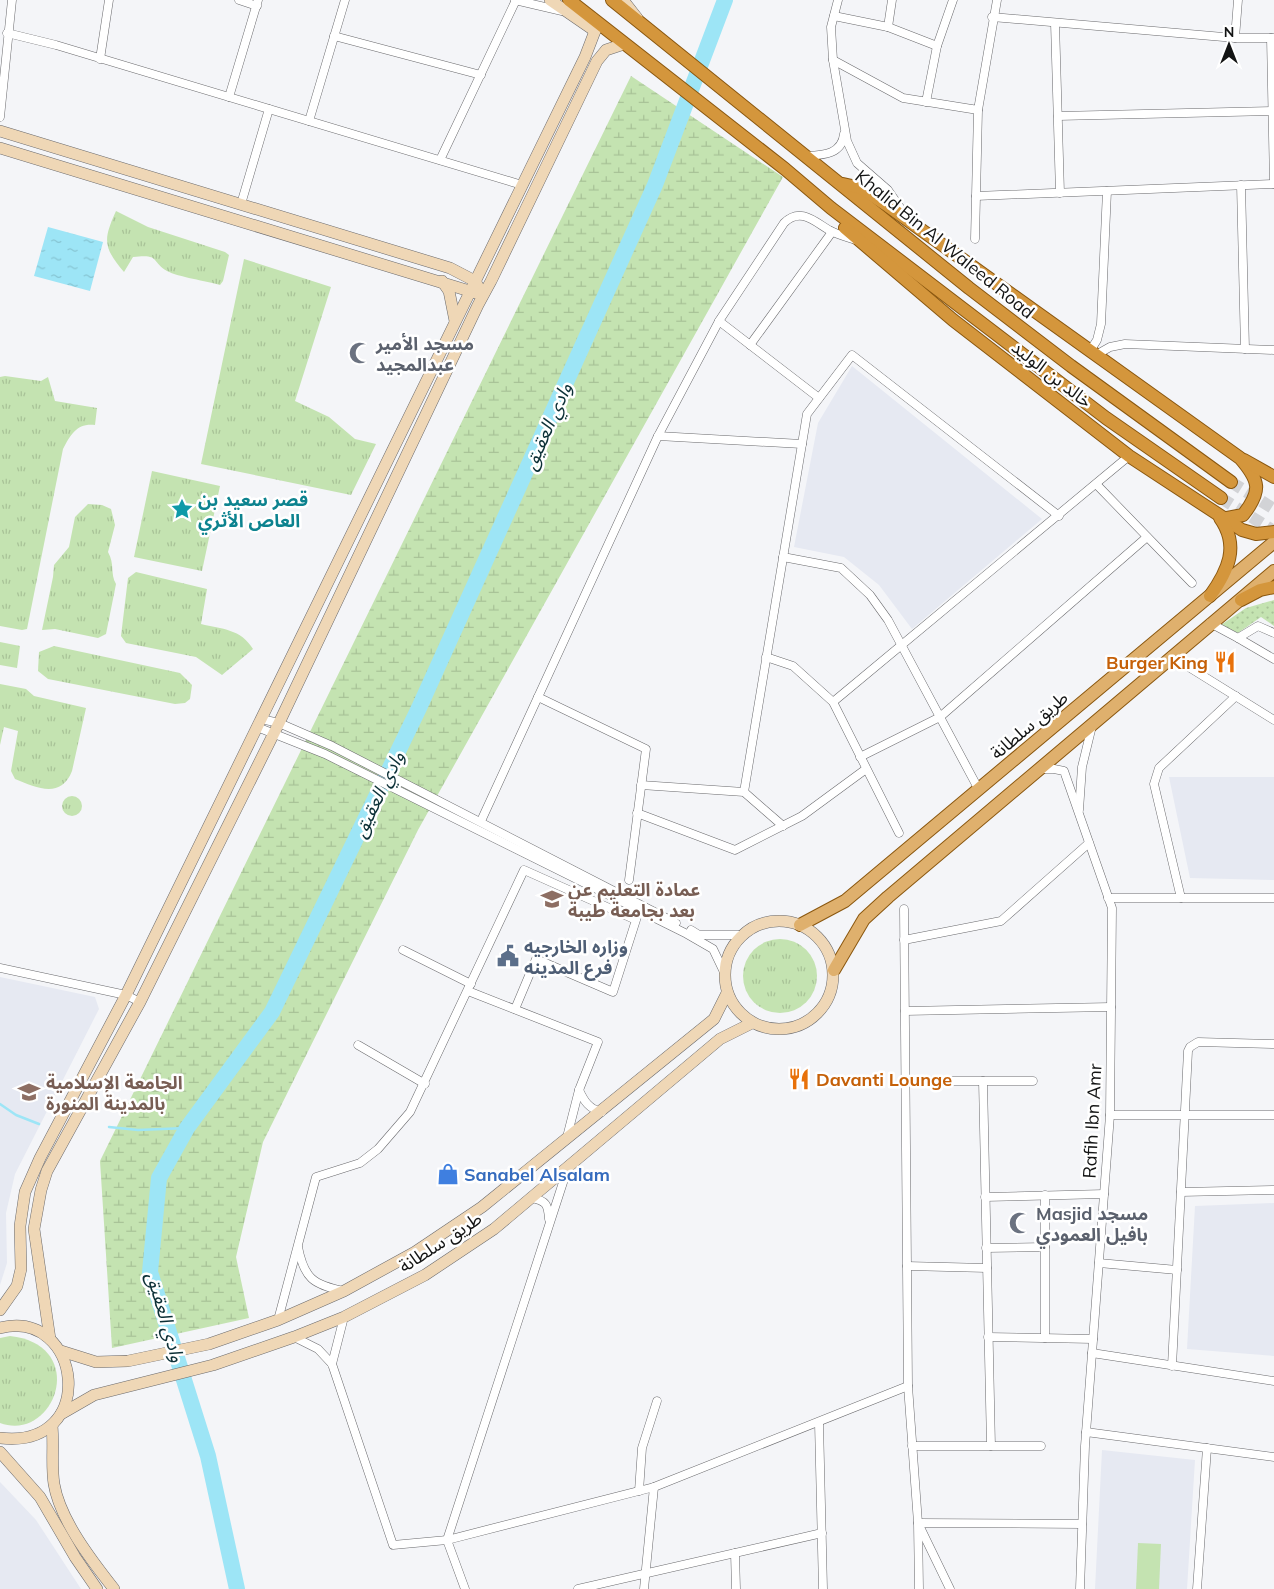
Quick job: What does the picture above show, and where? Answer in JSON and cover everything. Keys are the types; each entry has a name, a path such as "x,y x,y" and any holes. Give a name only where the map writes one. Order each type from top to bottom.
{"highway":[{"path":"612,0 642,22"},
{"path":"569,6 592,18 627,46"},
{"name":"Khalid Bin Al Waleed Road","path":"642,22 969,288 1231,482"},
{"name":"Khalid Bin Al Waleed Road","path":"627,46 785,168 831,208 1106,418 1221,498"},
{"path":"842,184 861,188 1241,460 1274,477"},
{"name":"خالد بن الوليد","path":"831,208 838,222 947,316 1129,456 1220,518 1247,533 1274,532"},
{"path":"1220,518 1231,519 1243,515 1256,495 1256,479 1241,460"},
{"path":"1210,596 1225,575 1231,554 1227,530 1220,518"},
{"path":"1240,600 1274,587"}],"main road":[{"path":"550,0 569,6 594,32"},
{"path":"624,0 642,22"},
{"path":"0,1310 17,1286 21,1268 20,1226 25,1192 40,1158 126,995 585,57 594,32 592,18"},
{"path":"50,1339 34,1229 41,1190 47,1170 140,1002 276,728 597,61 606,50 627,46"},
{"path":"0,130 467,273 482,266"},
{"path":"0,148 469,292 484,294"},
{"path":"450,268 474,282 484,294"},
{"path":"441,282 450,268"},
{"path":"441,282 448,291 455,322"},
{"name":"طريق سلطانة","path":"800,925 845,901 1274,542"},
{"path":"834,970 864,919 1094,721 1274,571"},
{"path":"786,921 800,925 817,936 828,952 834,970 832,989 825,1006 813,1018 800,1026 773,1030 752,1023 736,1009 727,993 724,972 730,952 743,935 756,926 770,922 786,921"},
{"name":"طريق سلطانة","path":"61,1351 96,1362 128,1361 209,1344 278,1320 344,1290 415,1252 482,1207 602,1112 714,1019 727,993"},
{"name":"طريق سلطانة","path":"61,1414 94,1395 213,1365 344,1318 425,1275 494,1229 720,1040 752,1023"},
{"path":"0,1328 19,1326 35,1330 50,1339 61,1351 68,1366 70,1382 68,1399 61,1414 52,1426 35,1436 18,1440 0,1438"},
{"path":"52,1426 54,1482 58,1500 84,1548 114,1589"},
{"path":"0,1452 40,1498 75,1558 97,1589"}],"street":[{"path":"0,116 7,33 12,0"},
{"path":"100,58 109,0"},
{"path":"229,97 257,3 239,0"},
{"path":"309,121 345,0"},
{"path":"440,160 516,0 569,6"},
{"path":"838,0 831,27 833,60 844,132 857,163 888,190 908,220"},
{"path":"888,27 892,0"},
{"path":"926,102 937,46 953,0"},
{"path":"975,239 978,110 992,17 997,0"},
{"path":"1235,38 1238,0"},
{"path":"834,16 888,27 937,46"},
{"path":"976,196 1274,184 1272,38 1235,38 992,17"},
{"path":"1055,23 1060,193"},
{"path":"7,33 100,58 522,185"},
{"path":"334,36 481,76"},
{"path":"833,60 903,98 978,110"},
{"path":"241,204 269,109"},
{"path":"1058,116 1272,111"},
{"path":"803,152 832,153 842,143 844,132"},
{"path":"1241,185 1246,349"},
{"path":"1093,353 1101,324 1107,191"},
{"path":"481,821 658,436 719,320 787,220 802,215 812,218 832,232 860,241"},
{"path":"750,345 832,232"},
{"path":"719,320 819,398"},
{"path":"1093,353 1125,344 1274,350"},
{"path":"744,792 807,414 852,355 1059,516"},
{"path":"658,436 802,444"},
{"path":"833,702 1097,485 1129,456"},
{"path":"1097,485 1192,583"},
{"path":"860,757 940,717 1147,537"},
{"path":"783,557 841,568 870,595 888,620 979,790"},
{"path":"1210,623 1274,659"},
{"path":"1238,638 1258,626 1274,633"},
{"path":"1171,656 1274,720"},
{"path":"766,657 793,666 833,702 899,833"},
{"path":"1181,898 1154,784 1159,768 1236,696"},
{"path":"538,697 646,749 629,880"},
{"path":"1078,810 1082,767 1094,721"},
{"path":"259,723 332,746 452,806 699,935 743,935"},
{"path":"259,723 276,728 714,948 724,972"},
{"name":"Rafih Ibn Amr","path":"1037,770 1054,768 1064,771 1112,908 1110,1115 1086,1432 1080,1589"},
{"path":"637,813 735,850 802,816 866,769"},
{"path":"641,785 744,792 783,826"},
{"path":"904,940 1001,921 1090,843"},
{"path":"278,1320 316,1177 360,1163 378,1149 410,1112 425,1084 524,870 636,920 613,992 536,959 515,1009"},
{"path":"1108,898 1274,898"},
{"path":"904,909 908,1386 918,1523 919,1589"},
{"path":"403,950 469,987 515,1009 598,1042 579,1090 567,1138"},
{"path":"0,968 126,995 140,1002"},
{"path":"905,1011 1111,1007"},
{"path":"1172,1366 1188,1051 1193,1044 1204,1042 1274,1044"},
{"path":"358,1046 425,1084"},
{"path":"905,1081 1033,1081"},
{"path":"983,1081 991,1446"},
{"path":"579,1090 592,1110 602,1112"},
{"path":"1110,1115 1274,1116"},
{"path":"465,1589 448,1540 568,1167"},
{"path":"1181,1192 1274,1190"},
{"path":"985,1197 1104,1194"},
{"path":"1045,1195 1045,1338"},
{"path":"532,1198 544,1201 548,1206 550,1223"},
{"path":"298,1245 306,1273 313,1281 327,1288 344,1290"},
{"path":"986,1248 1045,1247"},
{"path":"1098,1263 1177,1270"},
{"path":"907,1266 987,1268"},
{"path":"332,1364 344,1318"},
{"path":"294,1337 318,1350 332,1364 394,1545 448,1540 654,1487 908,1386"},
{"path":"988,1337 1093,1340"},
{"path":"1092,1353 1274,1381"},
{"path":"639,1491 642,1448 657,1401"},
{"path":"819,1423 823,1589"},
{"path":"1086,1432 1274,1457"},
{"path":"912,1446 1041,1446"},
{"path":"1197,1589 1207,1448"},
{"path":"644,1589 654,1487"},
{"path":"918,1523 1082,1524"},
{"path":"918,1523 950,1589"},
{"path":"578,1589 822,1533"},
{"path":"735,1553 736,1589"}],"shaded area":[{"path":"852,366 1042,519 912,629 879,585 844,557 794,547 818,423"},
{"path":"1169,777 1274,777 1274,880 1190,878"},
{"name":"الجامعة الإسلامية بالمدينة المنورة","path":"0,977 95,997 99,1009 15,1174 6,1213 7,1263 0,1285"},
{"path":"1274,1203 1274,1356 1187,1349 1195,1206"},
{"path":"1102,1450 1195,1460 1187,1589 1095,1589"},
{"path":"0,1482 36,1520 81,1589 0,1589"}],"green space":[{"path":"631,76 783,177 418,830 263,1142 236,1257 249,1318 112,1348 100,1161"},
{"path":"116,211 148,227 225,252 229,255 223,281 220,285 172,273 162,267 152,257 142,256 133,257 124,272 112,256 107,243 107,236"},
{"path":"244,259 331,287 295,401 329,417 355,439 376,444 351,495 201,464"},
{"path":"0,377 41,381 48,377 55,401 97,408 95,425 84,426 75,431 63,449 27,629 22,630 0,626"},
{"path":"152,471 220,486 202,571 134,557"},
{"path":"88,504 102,505 111,509 115,525 108,552 116,584 106,634 98,638 55,629 42,630 54,565 69,547 75,517"},
{"path":"136,572 207,589 201,624 237,634 243,637 253,649 222,675 196,657 126,643 121,636 128,578"},
{"path":"1274,600 1274,626 1261,617 1238,633 1221,625 1246,608"},
{"path":"0,642 20,646 17,668 0,665"},
{"path":"54,646 180,673 192,685 190,699 185,703 175,704 48,679 38,671 39,652"},
{"path":"0,684 26,689 34,696 86,708 72,771 62,785 48,789 40,788 15,779 11,771 18,731 4,727 0,745"},
{"path":"72,796 79,799 82,806 79,813 72,816 65,813 62,806 65,799"},
{"path":"787,939 807,949 815,962 817,976 815,990 807,1003 794,1011 773,1013 753,1003 745,990 743,969 753,949 766,941"},
{"path":"10,1336 35,1343 50,1356 56,1373 56,1390 48,1407 36,1419 20,1425 0,1423 0,1338"},
{"path":"1138,1543 1161,1544 1159,1589 1136,1589"}],"water":[{"path":"48,227 103,242 90,291 34,276"}],"waterway":[{"name":"وادي العقيق","path":"237,1589 208,1456 150,1272 159,1178 187,1128 272,1012 419,708 655,185 725,0"},
{"path":"0,1104 16,1115 39,1124"},
{"path":"109,1127 138,1130 187,1128"}],"tunnel":[{"path":"1231,482 1274,509"},
{"path":"1221,498 1274,531"}],"place":[{"name":"مسجد الأمير عبدالمجيد","path":"360,353"},
{"name":"قصر سعيد بن العاص الأثري","path":"182,509"},
{"name":"Burger King","path":"1225,662"},
{"name":"عمادة التعليم عن بعد بجامعة طيبة","path":"552,899"},
{"name":"وزاره الخارجيه فرع المدينه","path":"508,956"},
{"name":"Davanti Lounge","path":"799,1079"},
{"name":"الجامعة الإسلامية بالمدينة المنورة","path":"29,1092"},
{"name":"Sanabel Alsalam","path":"448,1174"},
{"name":"Masjid مسجد بافيل العمودي","path":"1020,1223"}]}
